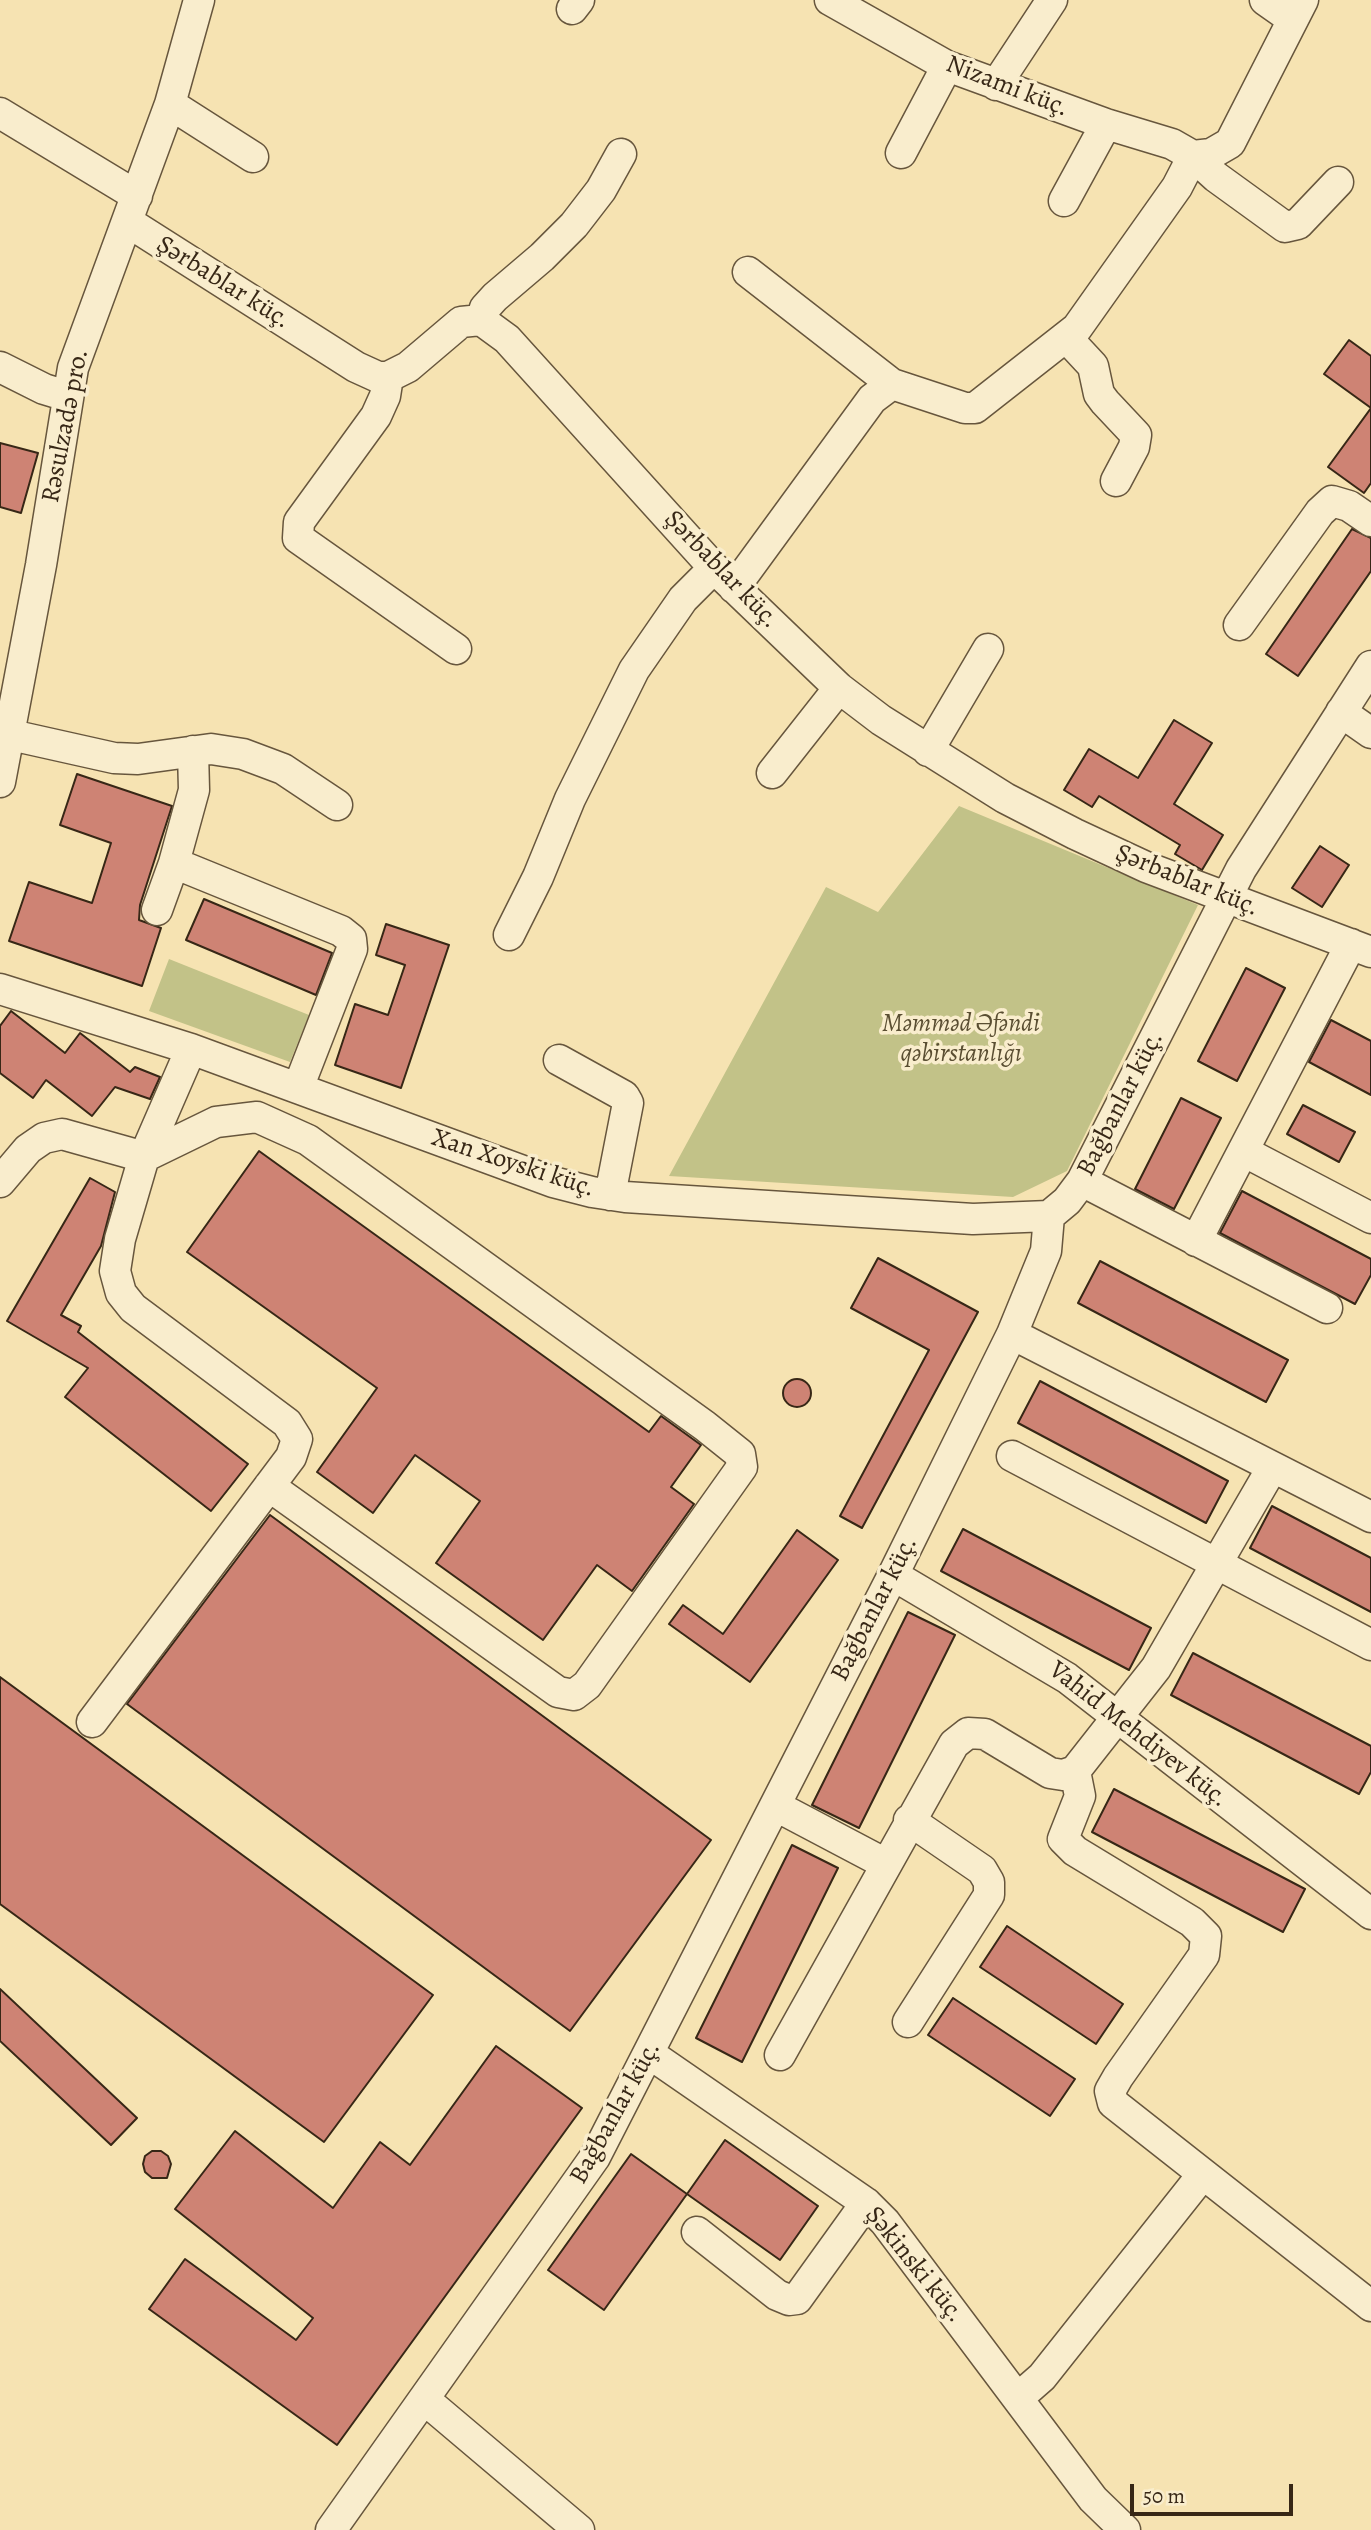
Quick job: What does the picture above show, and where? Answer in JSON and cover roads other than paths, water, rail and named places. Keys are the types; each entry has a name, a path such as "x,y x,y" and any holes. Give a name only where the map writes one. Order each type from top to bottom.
{"street":[{"name":"Rəsulzadə pro.","path":"0,782 11,735 67,396 83,337 170,104 198,0"},
{"name":"Nizami küç.","path":"830,0 947,66 1106,124 1172,144 1193,156 1216,177 1285,227 1292,228 1298,224 1338,182"},
{"path":"996,85 1052,0"},
{"path":"748,272 892,384 965,408 975,408 1066,337 1088,315 1177,187 1193,156 1211,154 1230,143 1297,9 1265,0"},
{"path":"901,153 947,66"},
{"path":"170,104 253,157"},
{"name":"Şərbablar küç.","path":"0,113 356,367 388,377"},
{"path":"1064,201 1106,124"},
{"path":"456,649 298,538 299,522 376,416 385,396 388,377 408,367 461,322 481,320 485,308 495,297 542,257 573,225 601,190 621,154"},
{"name":"Şərbablar küç.","path":"481,320 507,339 724,578 839,688 928,751 1005,798 1075,834 1146,867 1361,948"},
{"path":"1066,337 1093,366 1099,394 1136,435 1134,447 1116,481"},
{"path":"0,367 44,389 67,396"},
{"path":"509,935 538,877 570,799 634,670 683,599 724,578 872,399 892,384"},
{"path":"1239,625 1320,512 1332,501 1349,506 1371,521"},
{"path":"928,751 988,649"},
{"name":"Bağbanlar küç.","path":"331,2530 577,2185 650,2054 1012,1334 1046,1251 1049,1216 1068,1201 1082,1181 1256,844 1371,666"},
{"path":"772,773 839,688"},
{"path":"1341,712 1371,733"},
{"path":"11,735 114,758 138,759 211,749 243,754 283,769 337,805"},
{"path":"158,910 194,790 193,751"},
{"path":"174,863 341,931 351,939 352,949 299,1088"},
{"path":"1196,1241 1244,1151 1361,948"},
{"name":"Xan Xoyski küç.","path":"0,989 191,1049 554,1182 610,1195 973,1219 1049,1216"},
{"path":"92,1722 291,1457 297,1439 287,1423 133,1308 121,1293 115,1271 120,1239 144,1157 191,1049"},
{"path":"559,1060 624,1096 628,1103 610,1195"},
{"path":"0,1182 28,1149 44,1138 62,1133 144,1157 216,1122 257,1117 308,1140 705,1426 740,1454 742,1467 587,1685 573,1695 558,1692 269,1486"},
{"path":"1244,1151 1371,1218"},
{"path":"1082,1181 1327,1308"},
{"path":"1012,1334 1371,1517"},
{"path":"1012,1456 1371,1645"},
{"path":"780,2055 884,1863 954,1744 968,1733 985,1734 1050,1773 1063,1775 1074,1771 1156,1668 1272,1468"},
{"name":"Vahid Mehdiyev küç.","path":"893,1575 1035,1657 1371,1914"},
{"path":"1074,1771 1080,1796 1063,1839 1075,1851 1192,1922 1206,1936 1204,1955 1110,2091 1114,2103 1371,2306"},
{"path":"776,1806 884,1863"},
{"path":"908,2022 989,1895 989,1882 982,1870 909,1820"},
{"name":"Şəkinski küç.","path":"650,2054 866,2203 902,2244 1093,2499 1125,2530"},
{"path":"1018,2398 1042,2377 1203,2174"},
{"path":"697,2232 777,2295 789,2300 797,2299 866,2203"},
{"path":"424,2399 579,2530"}],"park label":[{"name":"Məmməd Əfəndi qəbirstanlığı","path":"961,1040"}]}
